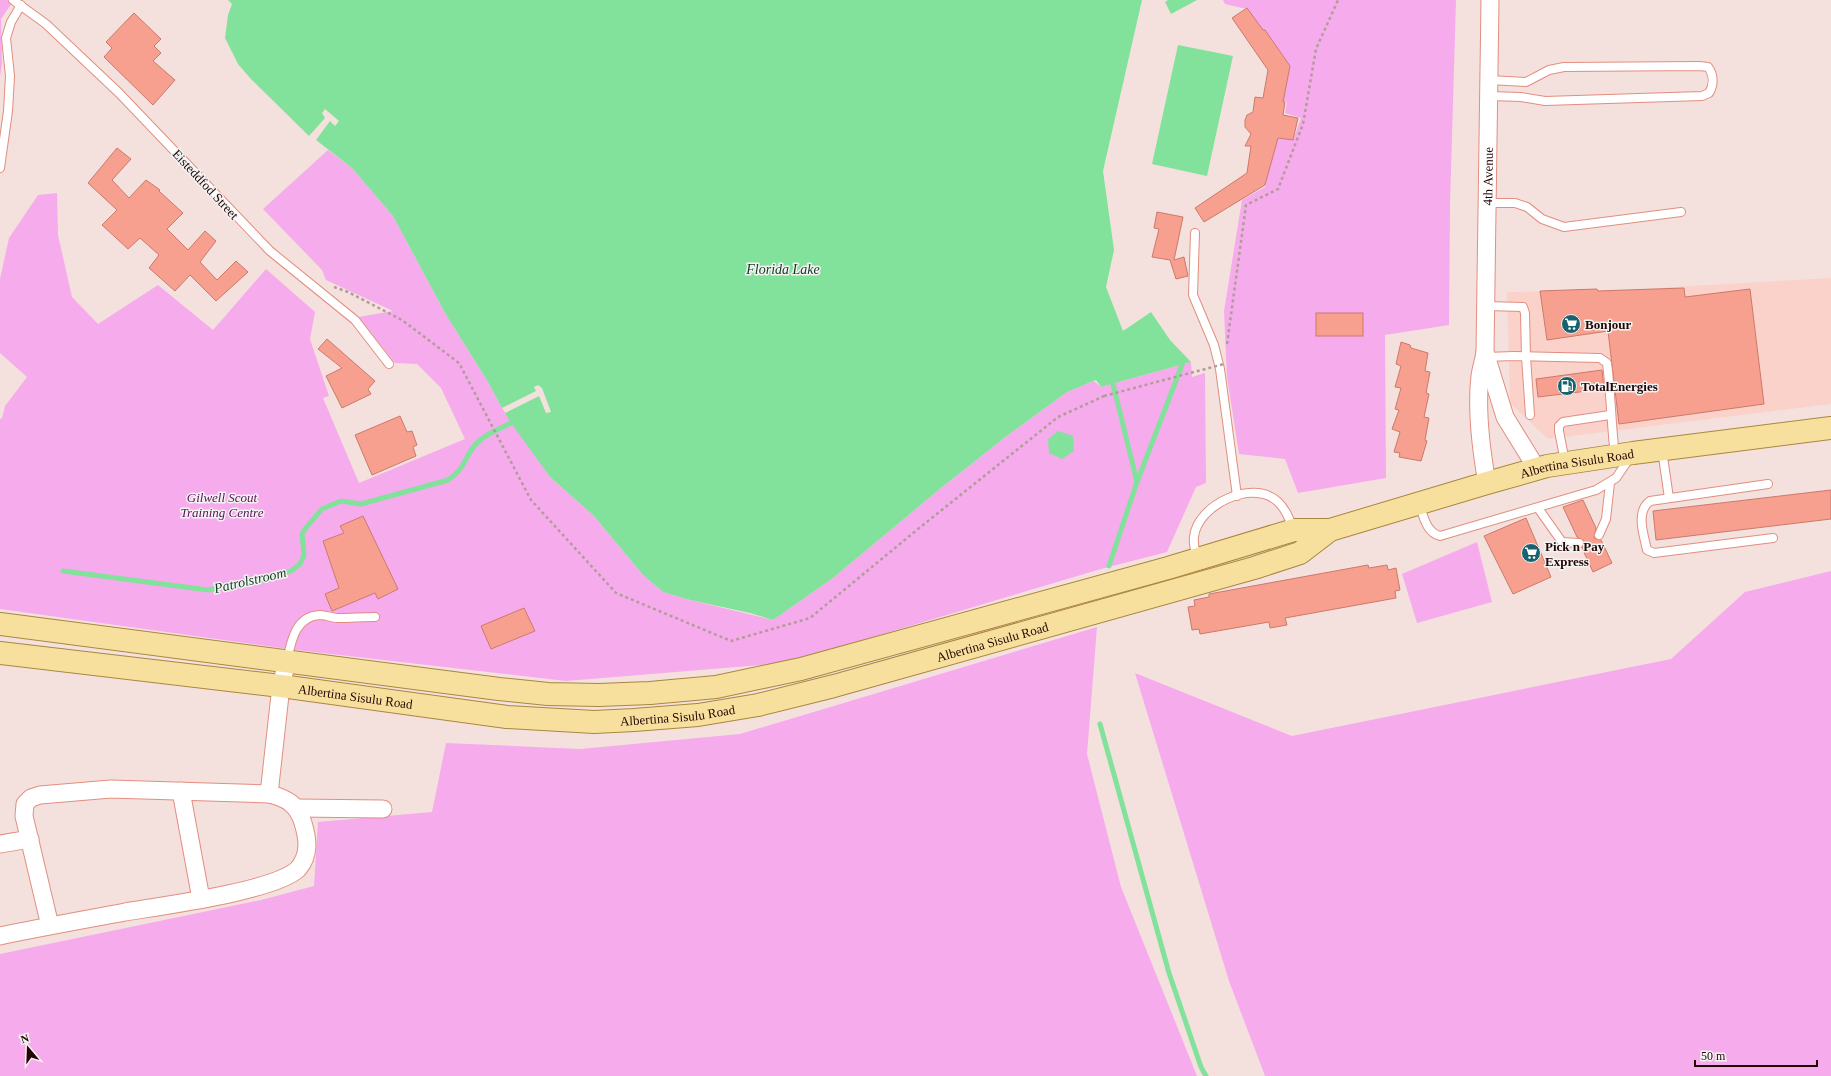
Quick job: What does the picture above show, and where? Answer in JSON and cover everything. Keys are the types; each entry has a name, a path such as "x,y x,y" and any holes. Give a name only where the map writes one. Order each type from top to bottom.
{"main road":[{"name":"Albertina Sisulu Road","path":"0,653 281,686 507,717 555,721 594,722 698,715 758,705 834,686 1297,542 1330,530 1487,482 1537,469 1624,454 1831,428"},
{"name":"Albertina Sisulu Road","path":"0,624 499,689 548,694 650,693 716,687 801,669 1197,559 1297,542"}],"street":[{"name":"4th Avenue","path":"1487,482 1483,458 1479,402 1480,376 1486,355 1490,0"},
{"name":"4th Avenue","path":"1486,355 1505,417 1537,469"},
{"path":"269,794 281,686 286,661"},
{"path":"0,936 202,899 263,885 280,879 296,870 303,862 308,846 307,836 301,815 296,808 283,797 269,794 96,790 35,796 28,800 23,809 50,926"},
{"path":"181,791 202,899"},
{"path":"296,808 383,809"},
{"path":"0,844 30,839"}],"lane":[{"name":"Eisteddfod Street","path":"12,0 46,24 119,93 270,251 355,320 389,364"},
{"path":"0,168 8,111 10,76 6,38 11,22 21,5"},
{"path":"1564,67 1708,67 1712,72 1713,86 1710,93 1702,96 1544,101 1521,97 1489,88 1526,82 1549,70 1564,67"},
{"path":"1487,203 1515,203 1527,207 1542,219 1564,227 1682,212"},
{"path":"1195,233 1193,295 1214,345 1220,368 1237,496"},
{"path":"1486,306 1523,307 1525,313 1530,415"},
{"path":"1419,504 1429,528 1435,534 1440,536 1596,490 1610,483 1622,472 1624,454 1610,415 1612,398 1607,363 1600,358 1486,355"},
{"path":"1565,463 1559,426 1563,422 1610,415"},
{"path":"1661,449 1669,498"},
{"path":"1599,535 1606,520 1610,483"},
{"path":"1768,484 1650,501 1642,510 1641,522 1647,550 1654,553 1773,538"},
{"path":"1197,559 1194,537 1199,522 1212,506 1237,496 1254,494 1264,495 1276,500 1286,511 1297,542"},
{"path":"1538,508 1562,542 1579,543"},
{"path":"286,661 292,636 297,628 309,618 322,615 341,618 375,617"}],"path":[{"path":"1226,349 1246,205 1278,189 1303,124 1316,49 1338,0"},
{"path":"327,284 348,292 402,320 459,363 531,500 616,592 731,641 810,618 1058,417 1104,396 1224,364 1225,357"}],"shaded area":[{"path":"1831,278 1831,404 1548,439 1510,403 1507,292 1603,291"}],"green space":[{"path":"0,0 14,0 1,19 2,63 0,77"},
{"path":"1223,0 1456,0 1450,205 1449,325 1385,335 1386,478 1298,493 1285,459 1239,454 1227,377 1224,311 1242,200 1265,187 1277,138 1293,140 1301,118 1285,113 1287,102 1283,101 1290,66 1265,30 1263,30 1247,9 1225,4"},
{"name":"Gilwell Scout Training Centre","path":"328,150 352,168 393,216 445,313 488,382 502,408 550,477 593,515 643,575 663,592 773,620 833,578 941,488 1008,435 1067,392 1094,381 1101,387 1191,362 1192,377 1205,373 1206,483 1196,487 1167,552 1101,569 786,663 566,681 296,650 0,609 0,419 2,418 5,406 27,377 0,353 0,279 9,238 38,195 57,193 58,235 72,297 98,324 158,285 213,330 266,269 315,312 310,339 329,396 323,398 359,483 465,439 441,388 417,364 395,363 358,317 393,311 326,280 322,270 263,209"},
{"path":"1477,542 1492,602 1417,623 1402,574"},
{"path":"1831,571 1831,1076 1265,1076 1229,981 1135,673 1292,736 1671,659 1745,592"},
{"path":"1097,627 1087,754 1121,887 1197,1076 0,1076 0,954 261,900 314,886 318,822 432,812 446,743 580,749 740,734"}],"water":[{"name":"Florida Lake","path":"228,0 1142,0 1103,171 1114,250 1106,287 1123,331 1151,312 1170,340 1191,362 1101,387 1096,380 1067,392 1008,435 941,488 833,578 773,620 663,592 643,575 593,515 550,477 505,413 539,396 546,413 551,412 542,388 538,385 534,387 536,391 502,408 488,382 445,313 393,216 352,168 316,140 330,121 335,126 339,121 325,109 322,113 325,118 309,136 250,78 238,64 225,38 228,15 232,4"},
{"path":"1168,0 1197,0 1171,14 1165,2"},
{"path":"1178,45 1233,56 1207,176 1152,164"},
{"path":"1058,431 1073,436 1074,451 1062,459 1049,453 1048,439"}],"building":[{"path":"1247,8 1263,30 1265,30 1290,66 1283,102 1285,102 1283,115 1298,118 1293,140 1278,138 1265,185 1204,222 1195,208 1247,173 1251,146 1245,146 1251,134 1245,127 1245,120 1247,115 1253,112 1255,97 1263,98 1268,70 1232,18"},
{"path":"134,13 161,39 154,46 161,53 153,61 175,80 153,105 104,57 112,48 106,42"},
{"path":"117,148 131,159 112,180 129,198 146,180 160,190 159,191 183,213 167,229 188,250 205,231 216,241 200,262 217,280 236,261 248,272 216,301 190,275 175,291 149,268 159,255 140,238 128,249 102,225 117,210 88,183"},
{"path":"1157,212 1183,217 1174,260 1184,257 1188,276 1176,279 1170,260 1152,257 1159,229 1154,228"},
{"path":"1684,288 1685,297 1750,289 1764,404 1619,424 1608,331 1547,340 1540,291 1597,289 1598,291"},
{"path":"1316,313 1363,313 1363,336 1316,336"},
{"path":"327,339 375,381 368,389 371,394 342,408 326,376 342,368 318,349"},
{"path":"1401,342 1410,345 1411,348 1428,353 1425,371 1430,372 1426,393 1429,394 1424,417 1429,418 1425,440 1427,441 1421,461 1399,457 1400,453 1394,452 1400,432 1392,429 1399,410 1395,409 1401,388 1395,387 1401,366 1396,364"},
{"path":"1602,370 1604,389 1538,397 1536,379"},
{"path":"400,416 407,432 412,431 417,445 413,447 416,456 372,475 355,435"},
{"path":"1831,490 1831,519 1656,540 1653,511"},
{"path":"1583,500 1596,528 1594,538 1601,540 1612,563 1593,572 1582,548 1584,541 1577,537 1563,507"},
{"path":"363,516 398,589 378,599 375,593 332,611 325,594 339,588 323,541 344,533 340,526"},
{"path":"1526,518 1551,577 1513,594 1484,536"},
{"path":"1368,565 1369,568 1387,565 1388,570 1396,568 1400,590 1395,591 1396,598 1285,618 1287,625 1270,628 1269,622 1200,634 1199,629 1192,630 1188,607 1195,606 1194,600 1209,597 1209,594"},
{"path":"524,608 535,631 491,649 481,626"}],"waterway":[{"path":"1137,482 1182,365"},
{"path":"1109,566 1137,482 1113,384"},
{"name":"Patrolstroom","path":"63,571 208,590 264,580 291,571 300,564 304,555 302,534 322,509 341,501 361,504 448,480 462,467 472,449 480,440 492,432 511,423"},
{"path":"1100,724 1169,973 1201,1067 1206,1076"}],"place":[{"name":"Bonjour","path":"1571,324"},
{"name":"TotalEnergies","path":"1567,386"},
{"name":"Pick n Pay Express","path":"1531,553"}]}
